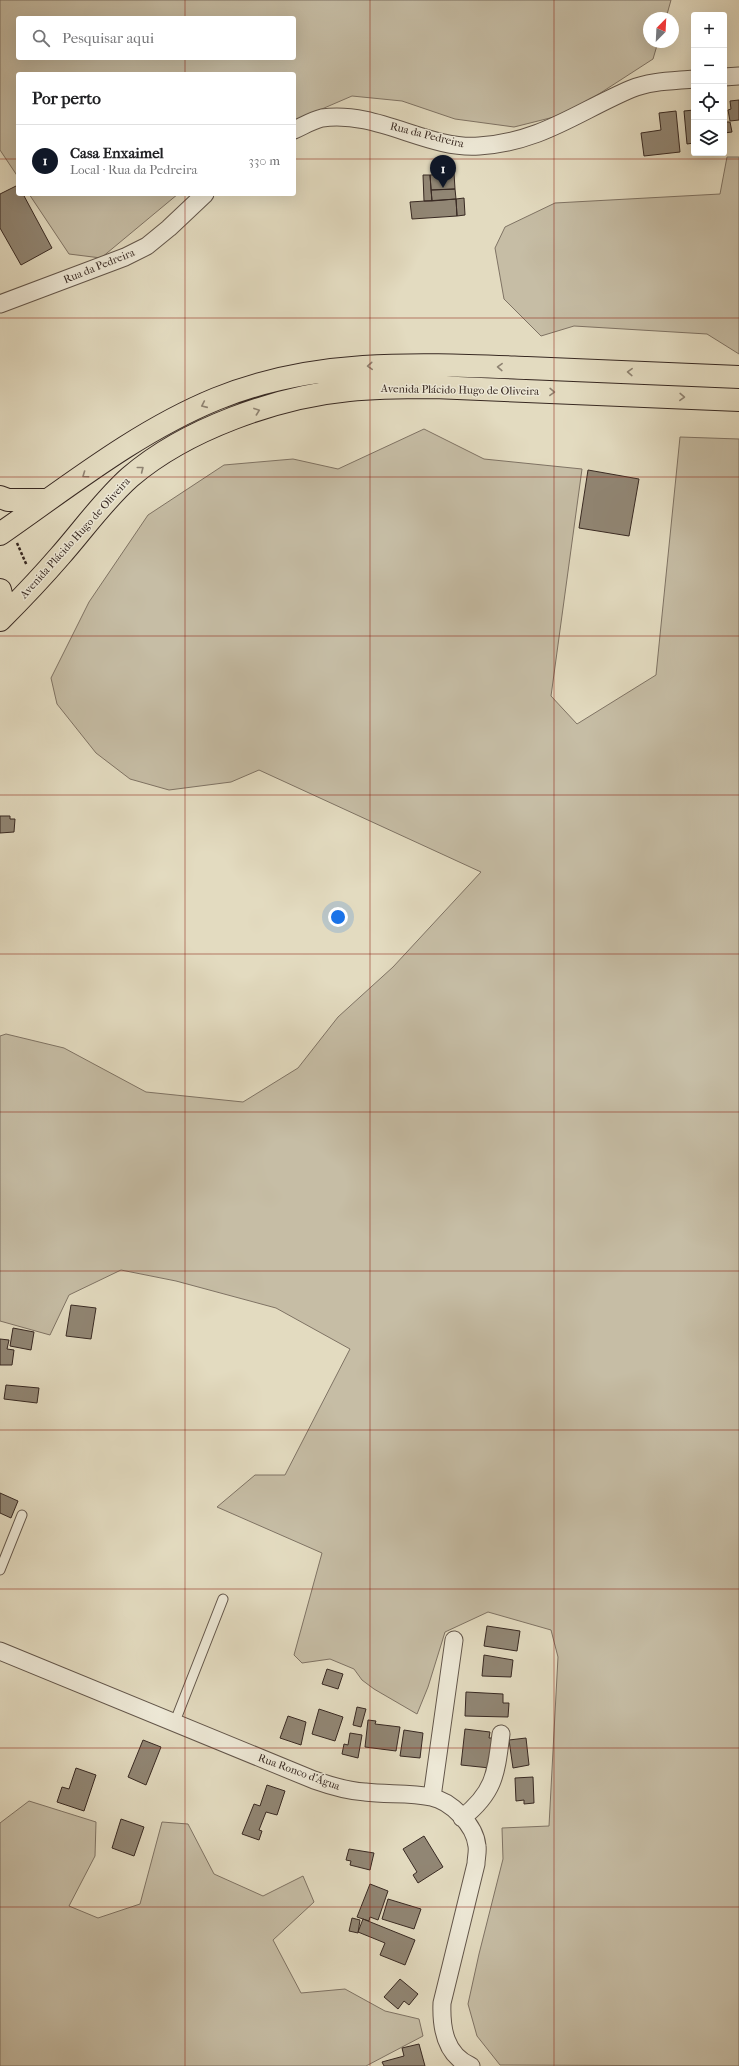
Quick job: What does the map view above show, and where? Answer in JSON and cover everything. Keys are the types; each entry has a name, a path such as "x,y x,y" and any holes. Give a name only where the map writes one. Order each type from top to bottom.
{"main road":[{"name":"Avenida Plácido Hugo de Oliveira","path":"0,534 125,448 177,417 217,398 258,384 300,374 339,368 410,364 739,377"},
{"name":"Avenida Plácido Hugo de Oliveira","path":"0,620 34,585 105,502 130,477 157,456 187,440 227,421 266,407 332,392 390,387 434,387 739,400"},
{"path":"0,497 8,500 48,500"},
{"path":"0,590 3,602 0,615"}],"street":[{"path":"727,77 739,76"},
{"name":"Rua da Pedreira","path":"296,129 321,118 360,118 453,144 477,147 509,143 536,135 632,89 657,83 691,80"},
{"name":"Rua da Pedreira","path":"0,304 125,257 147,246 169,228 203,196"},
{"path":"432,1797 454,1640"},
{"name":"Rua Ronco d’Água","path":"0,1651 174,1724 337,1788 363,1792 432,1797 450,1806 473,1832 477,1846 476,1864 442,2003 441,2023 446,2043 466,2065"},
{"path":"462,1818 478,1805 490,1788 496,1772 501,1734"}],"lane":[{"path":"0,1570 22,1515"},
{"path":"174,1724 224,1599"}],"shaded area":[{"path":"0,0 671,0 668,12 643,12 643,48 656,48 653,59 588,101 562,115 514,127 455,119 402,101 352,96 296,120 296,72 16,72 16,174 0,150"},
{"path":"727,157 739,157 739,354 707,334 574,326 541,336 504,299 495,248 505,227 555,203 720,194"},
{"path":"30,196 176,196 101,258 69,254"},
{"path":"424,429 484,459 582,469 551,696 577,724 656,675 680,437 739,439 739,2066 500,2065 477,2036 468,2004 503,1859 502,1828 549,1826 558,1657 551,1630 488,1612 445,1632 428,1687 417,1714 374,1689 362,1680 354,1669 330,1659 302,1663 294,1655 322,1553 217,1507 255,1475 285,1475 350,1349 276,1308 176,1281 121,1270 69,1295 50,1335 0,1321 0,1036 6,1034 64,1048 146,1092 243,1102 298,1068 338,1017 393,967 481,872 259,770 231,782 169,790 130,779 96,753 57,704 51,678 89,602 148,515 224,465 293,459 338,469"},
{"path":"29,1801 96,1822 95,1856 69,1906 98,1918 140,1904 162,1822 188,1824 214,1874 263,1896 303,1876 314,1902 273,1940 301,1993 345,1989 385,2011 419,2019 423,2036 366,2066 0,2066 0,1823"}],"building":[{"path":"739,100 739,120 730,121 728,110 731,109 730,101"},
{"path":"691,110 691,143 687,144 684,111"},
{"path":"676,111 680,152 644,156 641,133 661,130 659,113"},
{"path":"727,122 730,122 732,132 727,133"},
{"path":"454,173 455,189 431,190 430,175"},
{"path":"423,175 430,175 432,201 424,201"},
{"path":"16,186 16,196 24,196 52,248 21,265 0,228 0,194"},
{"path":"455,189 456,199 432,201 431,190"},
{"path":"464,198 465,215 457,216 456,199"},
{"path":"456,199 457,216 412,219 410,202"},
{"path":"588,470 639,479 629,536 579,528"},
{"path":"0,816 10,816 10,819 15,819 14,832 0,833"},
{"path":"71,1305 96,1308 91,1339 66,1336"},
{"path":"13,1328 34,1332 31,1350 10,1346"},
{"path":"0,1339 9,1340 7,1349 14,1350 12,1365 0,1365"},
{"path":"6,1385 39,1388 37,1403 4,1399"},
{"path":"0,1493 18,1501 11,1518 0,1513"},
{"path":"487,1626 520,1631 517,1651 484,1646"},
{"path":"484,1655 513,1660 511,1677 482,1676"},
{"path":"327,1669 343,1674 338,1689 322,1684"},
{"path":"466,1692 503,1694 503,1703 509,1703 508,1717 465,1716"},
{"path":"357,1707 366,1709 361,1727 353,1725"},
{"path":"319,1709 343,1717 335,1741 312,1734"},
{"path":"288,1716 306,1722 301,1745 280,1738"},
{"path":"368,1720 376,1721 375,1724 400,1727 396,1751 365,1747"},
{"path":"465,1729 490,1732 489,1738 492,1738 490,1768 461,1765"},
{"path":"404,1730 423,1733 420,1758 400,1756"},
{"path":"350,1733 362,1735 358,1758 342,1754 344,1744 348,1745"},
{"path":"526,1738 529,1765 513,1768 509,1740"},
{"path":"143,1740 161,1747 146,1785 128,1777"},
{"path":"76,1768 96,1775 84,1811 57,1802 62,1787 69,1789"},
{"path":"533,1777 534,1803 524,1804 524,1800 516,1801 515,1778"},
{"path":"267,1785 285,1791 277,1815 266,1812 259,1830 262,1831 259,1840 242,1834 254,1804 260,1806"},
{"path":"121,1819 144,1827 134,1856 112,1848"},
{"path":"424,1836 443,1867 418,1883 413,1875 417,1872 403,1849"},
{"path":"349,1849 374,1853 370,1870 350,1865 351,1861 346,1860"},
{"path":"370,1884 388,1891 378,1920 370,1917 369,1921 357,1917"},
{"path":"388,1899 421,1909 414,1929 382,1919"},
{"path":"352,1918 360,1920 358,1933 349,1931"},
{"path":"363,1919 415,1940 405,1965 380,1955 385,1943 358,1932"},
{"path":"400,1979 418,1994 409,2005 404,2001 398,2009 384,1997"},
{"path":"419,2044 425,2066 384,2066 382,2062 404,2056 402,2048"}],"place":[{"name":"Casa Enxaimel","path":"443,188"}]}
